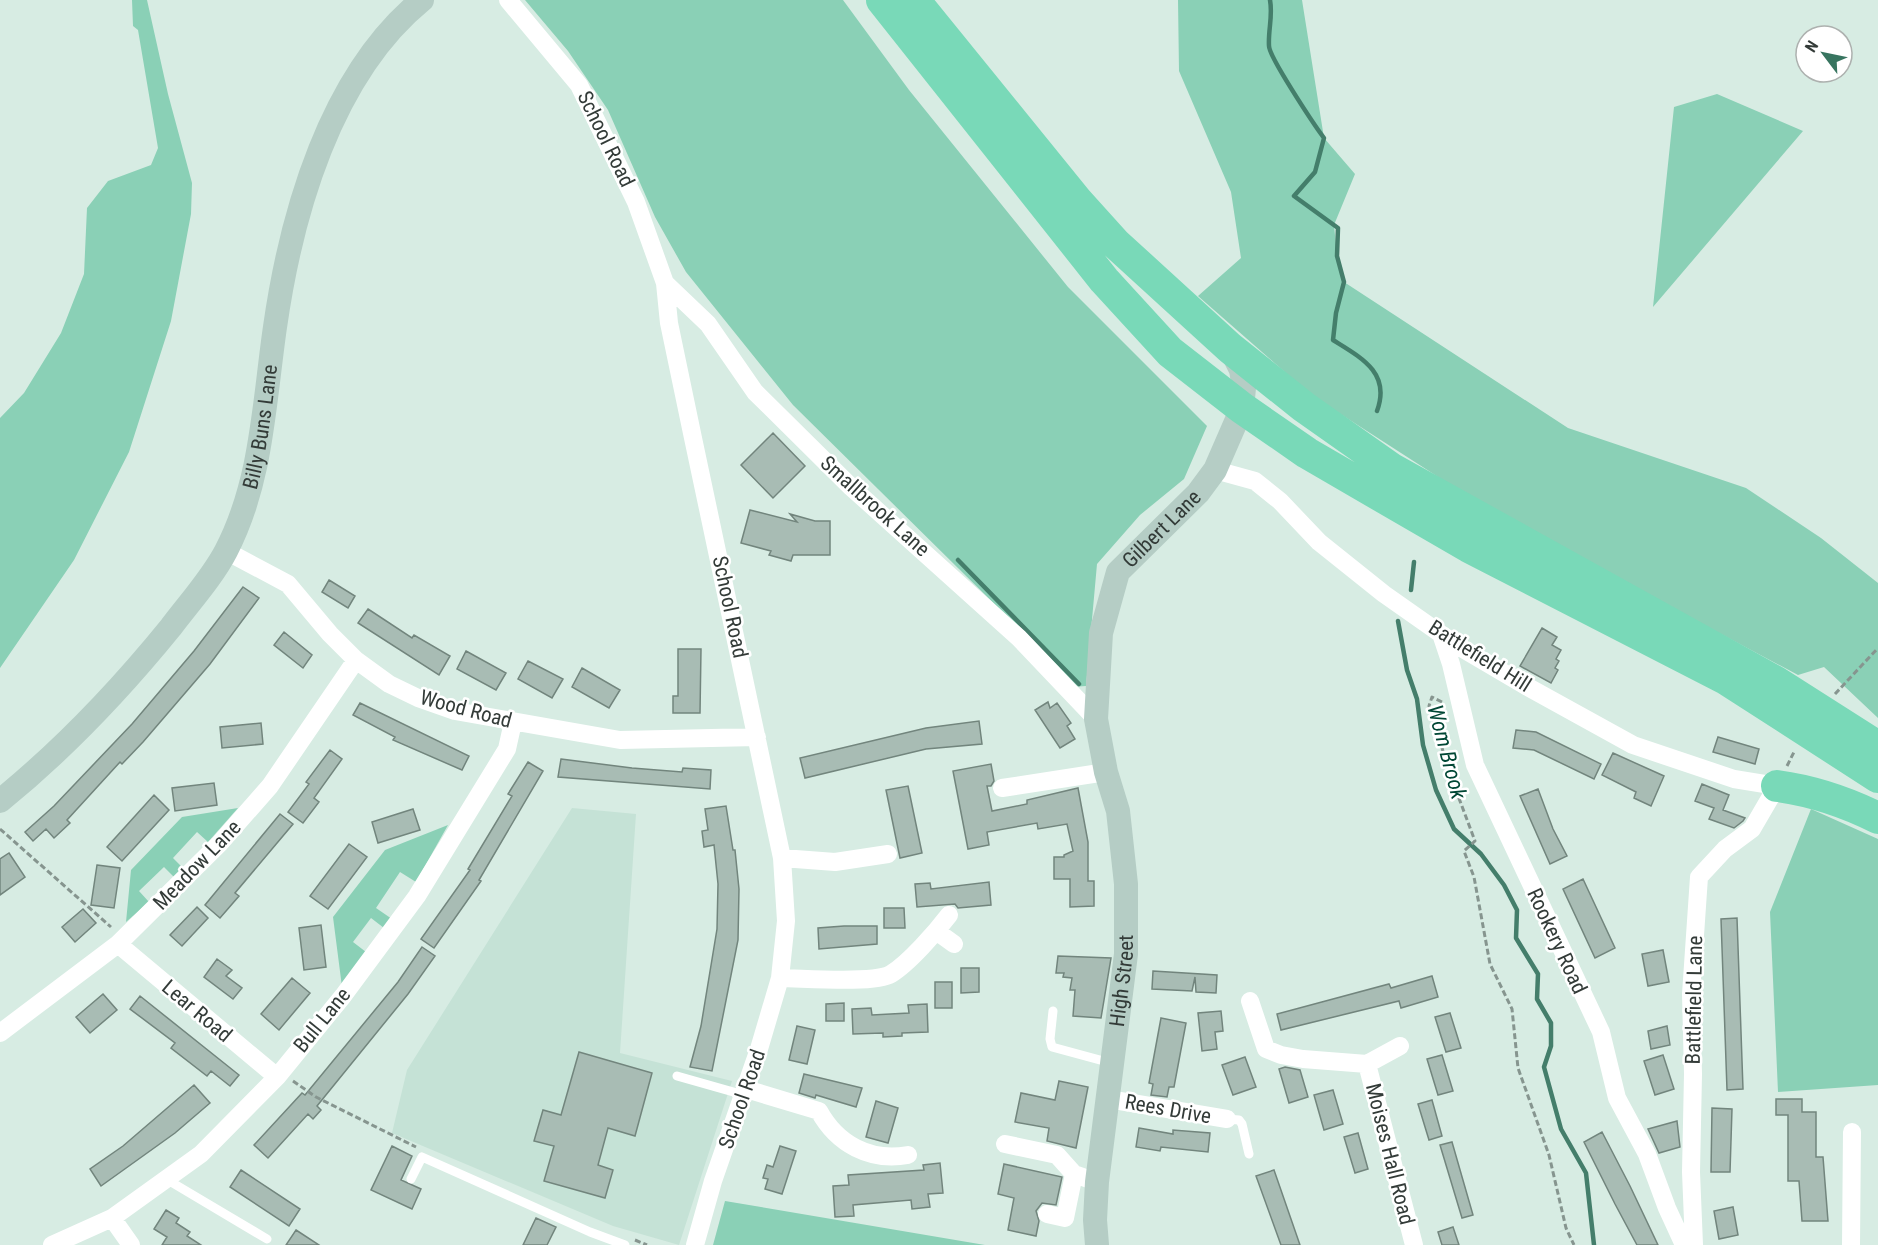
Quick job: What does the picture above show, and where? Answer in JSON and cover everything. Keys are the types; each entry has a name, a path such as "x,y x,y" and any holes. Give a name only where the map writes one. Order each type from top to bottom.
{"highway":[{"path":"882,0 1104,280 1170,352 1242,408 1307,453 1449,535 1726,679 1813,720 1878,747"},
{"path":"914,0 1114,243 1230,348 1304,407 1392,469 1776,682 1813,720 1878,777"},
{"path":"1777,786 1813,791 1846,802 1878,818"}],"street":[{"name":"Billy Buns Lane","path":"0,801 48,762 123,686 187,606 226,551 255,473 286,257 309,178 343,101 372,56 410,10 422,0"},
{"name":"School Road","path":"508,0 579,85 636,202 665,283 669,323 782,858 786,921 780,978 745,1092 713,1181 695,1245"},
{"name":"Smallbrook Lane","path":"665,283 708,324 755,392 850,487 1019,638 1096,719"},
{"name":"Gilbert Lane","path":"1096,719 1101,633 1118,572 1198,493 1215,470 1242,408 1244,388 1241,370 1230,348"},
{"name":"Battlefield Hill","path":"1215,470 1255,481 1280,501 1319,542 1384,594 1441,634 1526,686 1633,745 1734,779 1777,786"},
{"name":"Wood Road","path":"226,551 288,585 356,660 389,684 418,698 455,711 620,740 757,737"},
{"name":"Rookery Road","path":"1441,634 1451,664 1474,765 1601,1032 1617,1098 1647,1154 1667,1208 1684,1245"},
{"name":"Meadow Lane","path":"0,1033 121,941 220,843 270,786 356,660"},
{"name":"High Street","path":"1096,719 1106,772 1118,812 1126,884 1126,954 1113,1064 1108,1098 1086,1178 1095,1220 1097,1245"},
{"name":"Bull Lane","path":"52,1245 112,1218 201,1154 277,1077 343,996 417,896 507,749 513,722"},
{"path":"1002,788 1106,772"},
{"name":"Battlefield Lane","path":"1694,1245 1691,1172 1693,1074 1691,994 1699,877 1725,849 1752,829 1772,799 1777,786"},
{"path":"782,858 835,862 888,854"},
{"path":"780,978 867,979 890,975 936,932 950,915"},
{"path":"936,932 954,944"},
{"name":"Lear Road","path":"121,941 277,1077"},
{"path":"1250,1001 1266,1049 1281,1055 1367,1064 1400,1046"},
{"name":"Moises Hall Road","path":"1367,1064 1414,1245"},
{"path":"745,1092 819,1111 826,1124 860,1151 892,1158 908,1155"},
{"name":"Rees Drive","path":"1108,1098 1227,1119"},
{"path":"1851,1245 1852,1132"},
{"path":"1005,1144 1057,1155 1086,1178 1065,1218 1047,1214"},
{"path":"112,1218 131,1245"}],"lane":[{"path":"1053,1011 1050,1039 1052,1047 1113,1064"},
{"path":"677,1076 745,1092"},
{"path":"1227,1119 1239,1120 1242,1124 1249,1154"},
{"path":"411,1179 422,1157 590,1232 625,1245"},
{"path":"166,1179 267,1239"}],"path":[{"path":"1777,786 1813,720 1878,648"},
{"path":"1444,708 1441,700 1432,697 1429,706 1435,729 1475,841 1464,851 1474,877 1490,964 1512,1009 1518,1068 1549,1155 1566,1228 1574,1245"},
{"path":"0,829 121,941"}],"shaded area":[{"path":"572,808 636,814 620,1053 732,1081 679,1245 613,1226 392,1133 407,1070"}],"green space":[{"path":"132,0 147,0 168,94 192,183 191,214 171,321 129,452 74,560 0,668 0,418 24,393 61,333 84,274 87,208 108,181 151,165 158,148 138,30 133,26"},
{"path":"525,0 843,0 909,90 1068,287 1207,426 1184,479 1140,515 1097,564 1086,686 1071,687 1047,656 793,405 686,272 655,217 608,110 568,51"},
{"path":"1178,0 1302,0 1324,138 1355,174 1334,225 1337,256 1344,282 1568,428 1746,488 1821,538 1878,583 1878,718 1824,667 1798,675 1491,511 1311,395 1198,296 1241,258 1231,192 1179,71"},
{"path":"1717,94 1803,131 1653,307 1674,107"},
{"path":"238,808 208,842 197,832 173,858 184,869 175,878 164,867 139,891 149,902 126,922 131,870 182,817"},
{"path":"1811,809 1878,839 1878,1085 1778,1092 1770,912"},
{"path":"448,825 416,882 400,872 376,908 392,919 384,928 371,918 353,942 366,952 342,987 333,917 385,850"},
{"path":"725,1201 985,1245 713,1245"}],"building":[{"path":"773,433 805,466 773,498 741,465"},
{"path":"750,510 797,522 790,514 815,521 830,521 830,555 793,555 791,561 769,555 771,551 741,543"},
{"path":"329,580 355,596 348,608 322,592"},
{"path":"243,587 259,598 210,664 143,742 122,764 120,762 67,820 70,823 54,838 46,829 33,841 25,832 54,806 132,724 194,651"},
{"path":"368,609 412,638 414,635 450,656 439,675 358,623"},
{"path":"1542,628 1557,637 1552,645 1561,650 1556,659 1559,661 1555,668 1558,670 1551,683 1520,666"},
{"path":"284,632 312,655 303,668 274,645"},
{"path":"678,649 701,649 700,713 673,713 673,696 678,696"},
{"path":"466,651 506,673 496,690 457,669"},
{"path":"528,661 563,679 552,698 518,679"},
{"path":"582,668 620,690 609,708 572,687"},
{"path":"1048,702 1050,708 1057,703 1071,723 1067,726 1075,739 1060,748 1035,710"},
{"path":"360,703 469,756 462,770 393,740 395,737 353,715"},
{"path":"979,721 982,744 926,749 805,778 800,758 926,728"},
{"path":"261,723 263,744 222,748 220,727"},
{"path":"1516,730 1536,732 1601,764 1594,779 1534,750 1513,748"},
{"path":"1718,737 1759,749 1755,764 1713,752"},
{"path":"330,750 342,759 314,798 319,802 303,823 288,812 309,784 306,782"},
{"path":"1613,753 1664,776 1651,806 1634,798 1636,792 1602,775"},
{"path":"561,759 682,772 683,768 711,770 710,789 558,777"},
{"path":"528,762 543,771 479,880 481,881 434,948 421,939 470,870 468,869 512,796 508,794"},
{"path":"991,764 994,781 991,786 987,786 992,811 1027,804 1027,800 1078,788 1088,842 1088,881 1094,881 1094,906 1070,907 1070,879 1054,879 1054,857 1064,857 1073,851 1067,824 1038,829 1037,823 987,832 989,845 968,849 953,771"},
{"path":"214,783 217,805 175,811 172,788"},
{"path":"1702,784 1729,795 1723,810 1745,818 1743,821 1734,828 1709,819 1714,808 1695,801"},
{"path":"908,786 922,853 900,858 886,790"},
{"path":"1538,789 1553,829 1567,856 1550,864 1520,796"},
{"path":"154,795 169,810 122,861 107,847"},
{"path":"726,806 733,850 735,850 739,889 738,940 712,1071 690,1067 701,1026 717,929 718,884 714,845 704,847 702,831 708,830 705,809"},
{"path":"413,809 420,830 378,843 372,822"},
{"path":"280,814 293,824 235,893 239,896 220,918 205,905"},
{"path":"349,844 367,857 328,909 310,896"},
{"path":"9,853 25,877 0,895 0,859"},
{"path":"97,865 120,868 114,908 91,905"},
{"path":"1583,879 1615,948 1595,958 1563,889"},
{"path":"989,882 991,905 958,908 955,904 917,907 915,884 930,883 931,889"},
{"path":"197,907 208,918 182,946 170,935"},
{"path":"884,908 904,908 905,928 884,928"},
{"path":"83,909 96,923 75,942 62,927"},
{"path":"1737,918 1743,1089 1727,1090 1721,919"},
{"path":"321,925 326,967 304,970 299,928"},
{"path":"877,926 877,944 819,949 818,928"},
{"path":"422,947 435,956 408,994 317,1106 321,1110 313,1119 308,1114 268,1158 254,1145 302,1093 305,1095 398,982"},
{"path":"1663,950 1669,982 1648,986 1642,954"},
{"path":"1058,956 1111,958 1101,1018 1073,1016 1075,990 1070,990 1072,978 1063,977 1064,973 1056,973"},
{"path":"217,959 232,970 226,976 242,988 233,999 204,977"},
{"path":"961,968 979,968 979,992 961,993"},
{"path":"1153,971 1217,975 1216,993 1196,992 1195,977 1192,991 1152,989"},
{"path":"1432,976 1438,997 1401,1008 1399,1001 1281,1030 1277,1014 1389,984 1391,988"},
{"path":"292,978 310,993 279,1030 261,1014"},
{"path":"935,982 952,982 952,1008 935,1008"},
{"path":"103,994 117,1010 90,1033 76,1017"},
{"path":"140,996 239,1075 230,1086 211,1071 207,1076 171,1048 175,1043 130,1009"},
{"path":"844,1003 844,1021 826,1021 826,1004"},
{"path":"927,1004 928,1032 902,1033 902,1036 883,1037 883,1033 853,1034 852,1009 871,1008 872,1015 909,1013 908,1005"},
{"path":"1221,1011 1223,1031 1215,1032 1217,1049 1202,1051 1198,1013"},
{"path":"1450,1013 1461,1048 1446,1052 1435,1017"},
{"path":"1161,1018 1186,1023 1174,1087 1169,1087 1167,1097 1151,1095 1153,1084 1149,1083"},
{"path":"797,1026 815,1030 807,1064 789,1060"},
{"path":"1667,1026 1670,1045 1651,1049 1648,1031"},
{"path":"579,1052 652,1073 635,1136 608,1128 598,1165 613,1170 605,1198 544,1181 554,1146 534,1141 543,1110 561,1115"},
{"path":"1442,1055 1453,1091 1438,1095 1427,1059"},
{"path":"1663,1055 1674,1089 1655,1095 1644,1061"},
{"path":"1245,1057 1256,1087 1233,1095 1222,1065"},
{"path":"1285,1067 1300,1070 1308,1097 1289,1103 1279,1069"},
{"path":"804,1074 862,1088 856,1107 816,1095 815,1098 799,1093"},
{"path":"1059,1081 1088,1087 1076,1148 1047,1141 1049,1128 1015,1122 1021,1093 1055,1100"},
{"path":"194,1085 210,1103 175,1133 101,1186 90,1169 123,1146"},
{"path":"1333,1090 1343,1124 1324,1130 1314,1095"},
{"path":"1776,1099 1802,1099 1802,1112 1816,1112 1816,1157 1823,1157 1828,1221 1802,1221 1799,1181 1788,1181 1788,1115 1776,1115"},
{"path":"1432,1100 1442,1136 1429,1140 1418,1104"},
{"path":"876,1101 898,1108 888,1143 866,1137"},
{"path":"1712,1108 1732,1109 1730,1172 1711,1172"},
{"path":"1677,1121 1680,1147 1659,1153 1648,1129"},
{"path":"1139,1128 1173,1134 1173,1130 1210,1133 1208,1152 1161,1147 1160,1151 1136,1147"},
{"path":"1602,1132 1658,1245 1637,1245 1584,1142"},
{"path":"1358,1133 1368,1169 1355,1173 1344,1137"},
{"path":"1452,1142 1473,1215 1462,1218 1440,1145"},
{"path":"392,1146 412,1156 401,1180 421,1189 412,1209 371,1190"},
{"path":"780,1146 796,1151 782,1194 765,1189 768,1179 763,1178 767,1165 773,1167"},
{"path":"940,1163 943,1193 928,1194 930,1207 912,1209 911,1200 853,1205 854,1216 835,1217 833,1186 849,1185 848,1175 924,1170 923,1165"},
{"path":"1004,1164 1062,1177 1056,1205 1042,1203 1036,1211 1039,1221 1036,1236 1008,1230 1014,1198 998,1194"},
{"path":"241,1170 300,1209 289,1226 230,1187"},
{"path":"1274,1170 1300,1245 1281,1245 1256,1176"},
{"path":"1733,1207 1738,1235 1719,1239 1714,1211"},
{"path":"166,1210 179,1218 176,1223 190,1232 187,1236 201,1245 162,1245 167,1237 154,1229"},
{"path":"536,1218 556,1227 547,1245 523,1245"},
{"path":"1453,1227 1459,1245 1442,1245 1438,1232"},
{"path":"296,1230 319,1245 286,1245"}],"waterway":[{"name":"Wom Brook","path":"1270,0 1269,46 1271,53 1293,92 1324,138 1315,172 1294,196 1338,228 1337,256 1344,282 1336,313 1333,340 1363,360 1377,377 1380,386 1377,411"},
{"path":"958,560 1079,684"},
{"name":"Wom Brook","path":"1411,590 1414,562"},
{"name":"Wom Brook","path":"1398,621 1407,670 1417,699 1423,745 1436,790 1454,829 1481,854 1504,885 1517,910 1516,938 1538,974 1537,999 1551,1023 1551,1046 1544,1067 1561,1129 1586,1173 1594,1245"}]}
